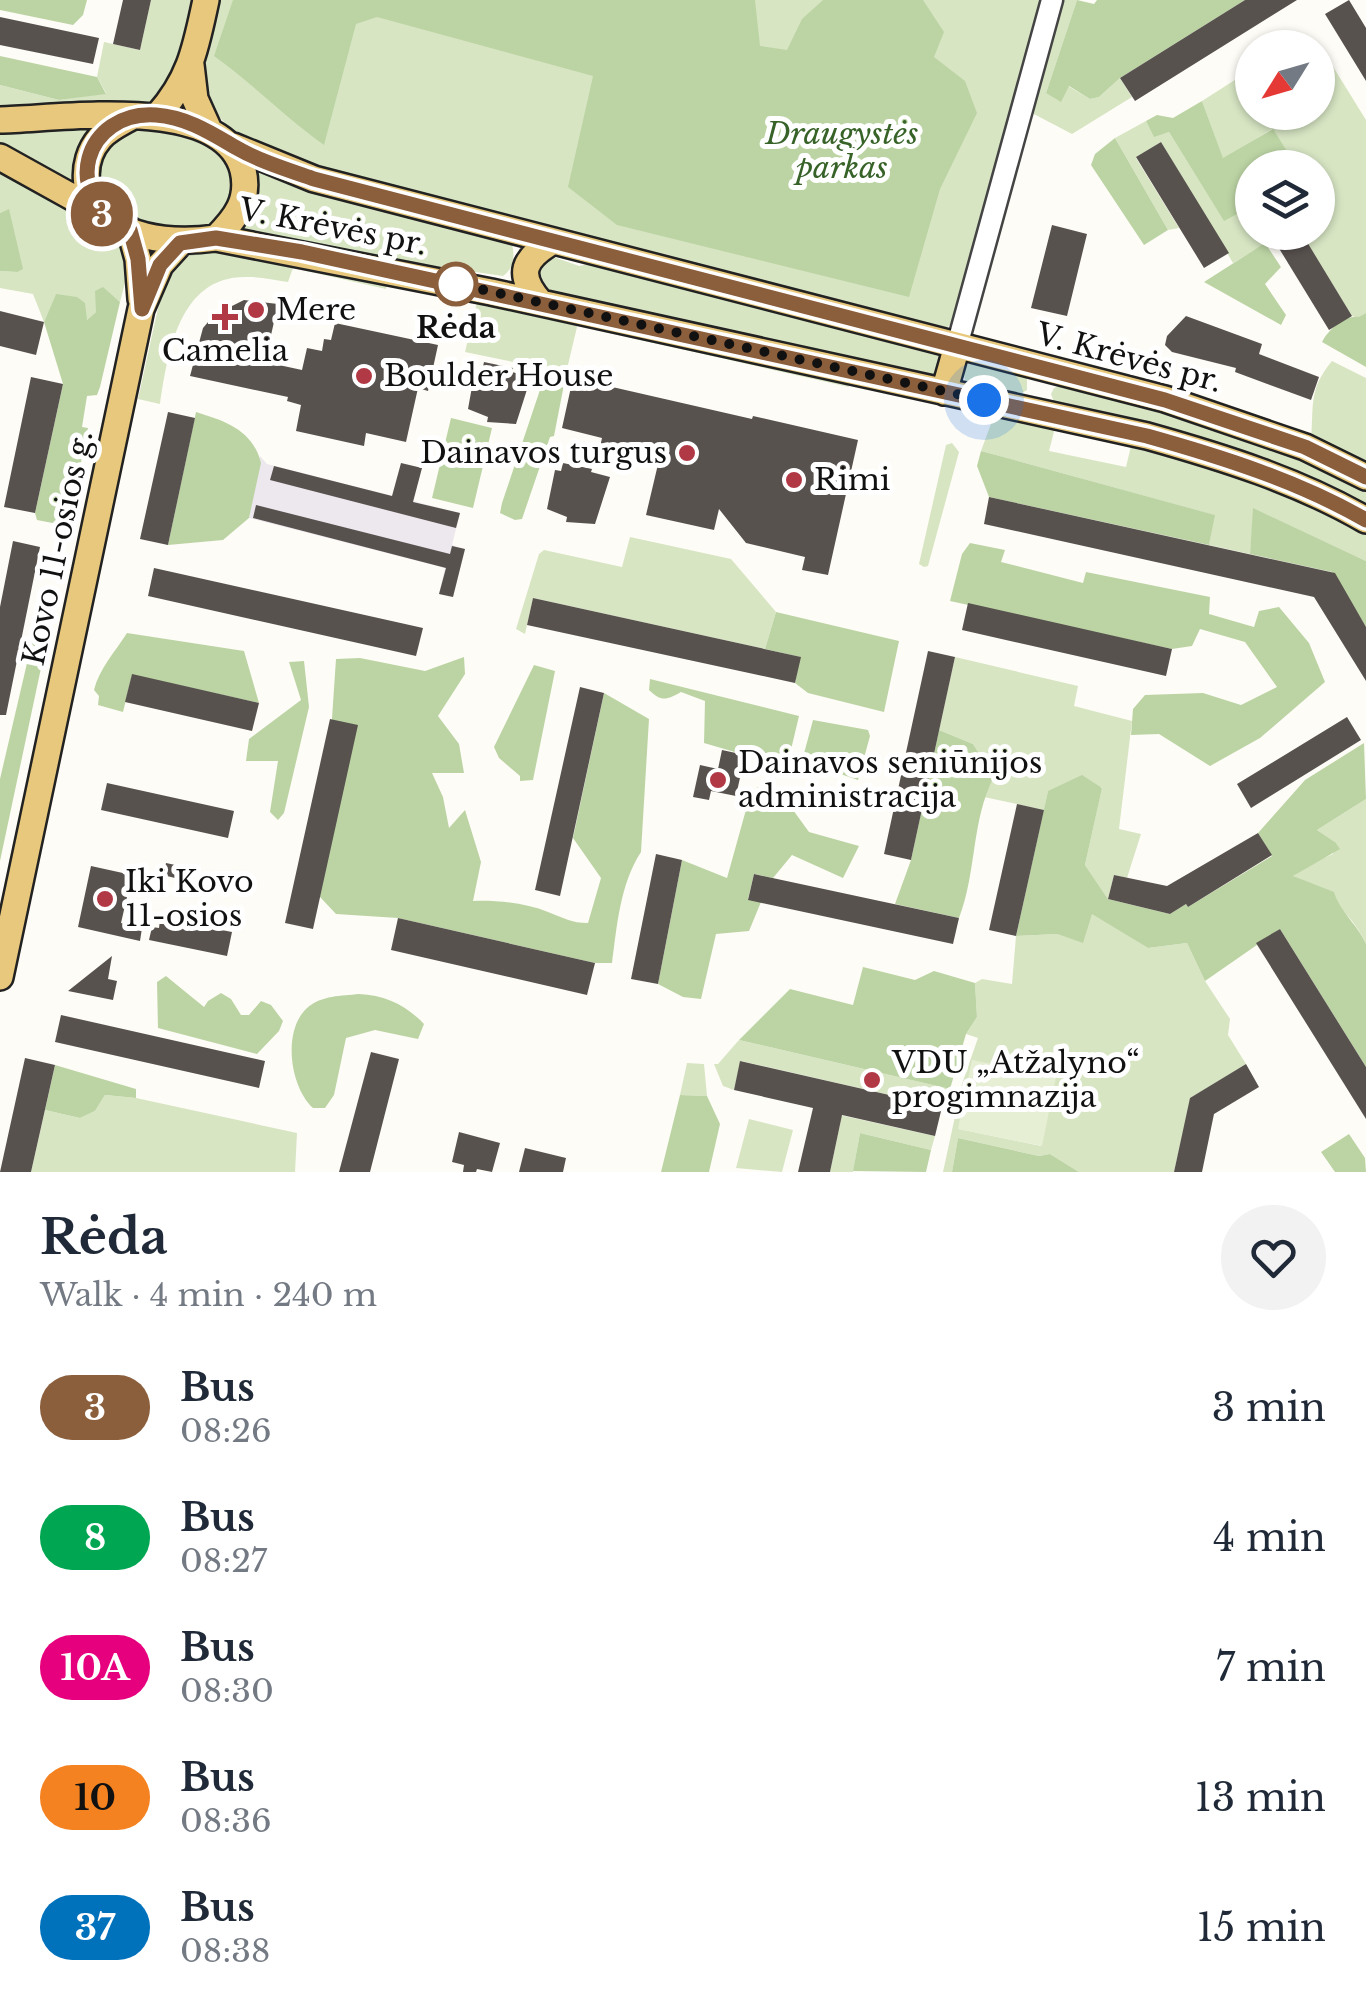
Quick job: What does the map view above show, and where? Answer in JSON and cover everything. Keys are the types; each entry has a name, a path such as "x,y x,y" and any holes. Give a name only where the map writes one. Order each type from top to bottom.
{"main road":[{"path":"206,0 192,65 195,99 209,130"},
{"path":"100,212 86,182 87,165 101,137 172,99 192,65"},
{"path":"0,120 145,116 209,130 233,146 243,171 245,191 242,208 216,238 180,243 130,230 0,157"},
{"name":"V. Krėvės pr.","path":"233,146 314,179 1231,420 1305,447 1366,477"},
{"name":"Kovo 11-osios g.","path":"130,230 138,259 142,309"},
{"path":"491,292 516,266 518,244 510,230"},
{"name":"V. Krėvės pr.","path":"216,238 540,302 1147,436 1225,458 1366,520"},
{"path":"540,302 530,290 525,270 529,258 553,241"},
{"name":"Kovo 11-osios g.","path":"1,969 142,309 160,265 180,243"},
{"path":"944,392 957,346"},
{"path":"1033,411 1044,368"}],"street":[{"path":"957,346 1052,0"}],"shaded area":[{"path":"260,456 267,464 460,513 452,545 465,549 453,597 439,594 445,568 249,518"}],"green space":[{"path":"0,0 87,0 83,15 73,25 0,10"},
{"path":"151,0 197,0 181,63 156,105 0,111 0,85 59,100 106,93 97,77 104,42 140,50"},
{"name":"Draugystės parkas","path":"218,0 1045,0 957,319 944,330 335,176 267,150 226,124 212,107 203,85 203,60"},
{"path":"233,0 755,0 760,46 787,50 802,19 823,0 923,0 944,32 934,57 965,81 977,113 940,189 909,297 617,225 568,187 593,76 377,17 356,24 324,145 214,56"},
{"path":"1059,0 1077,0 1046,93 1068,86 1090,99 1099,97 1120,78 1132,97 1072,134 1030,112"},
{"path":"1077,0 1094,4 1097,0 1245,0 1120,78 1099,97 1090,99 1069,86 1061,102 1046,93"},
{"path":"0,56 97,77 106,94 59,100 0,85"},
{"path":"1335,70 1366,120 1366,313 1359,318 1352,316 1311,250 1335,250 1335,150 1286,150 1273,130 1335,130"},
{"path":"1235,80 1235,130 1270,130 1223,159 1202,101"},
{"path":"1202,101 1223,158 1235,151 1235,215 1224,221 1169,132 1154,137 1146,121 1157,115 1173,118"},
{"path":"1146,121 1154,136 1169,132 1224,220 1235,214 1235,250 1255,250 1233,263 1161,142 1136,158 1179,228 1168,230 1115,138"},
{"path":"0,128 90,128 76,160 79,194 0,147"},
{"path":"159,129 201,141 226,161 236,191 212,223 185,229 135,219 116,209 102,190 101,168 110,146 128,132"},
{"path":"1271,130 1286,150 1237,150"},
{"path":"1115,138 1168,230 1144,245 1091,165 1095,154"},
{"path":"0,165 118,235 132,256 120,302 103,288 96,312 86,321 56,295 44,322 33,294 0,288 0,271 17,272 8,210 0,213"},
{"path":"257,166 511,240 512,265 503,276 469,271 455,274 239,233 258,202"},
{"path":"9,209 23,269 17,272 0,271 0,213"},
{"path":"1254,250 1270,250 1281,267 1265,284 1286,315 1281,325 1204,282"},
{"path":"228,251 387,284 386,289 293,268 288,282 254,277 225,279 207,288 181,320 167,362 160,404 138,399 166,272 187,256"},
{"path":"548,255 579,266 594,263 936,351 942,358 938,373 933,378 540,295 533,261"},
{"path":"103,287 120,302 100,387 97,395 87,396 82,427 88,428 68,526 37,520 35,513 63,384 44,322 56,294 77,297 85,303 87,320 96,312 95,291"},
{"path":"478,298 575,321 567,369 547,369 465,352"},
{"path":"1366,313 1366,367 1322,342 1338,324"},
{"path":"600,326 847,382 849,387 596,330"},
{"path":"976,360 1027,376 1027,390 1015,397 970,388 965,372 967,365"},
{"path":"1332,361 1366,378 1366,468 1311,441 1316,390"},
{"path":"547,369 567,369 554,436 550,437 522,519 515,520 500,513 502,503"},
{"path":"1064,384 1218,424 1274,444 1366,487 1366,511 1055,405 1051,394"},
{"path":"196,412 227,423 245,435 261,463 249,518 223,540 168,545"},
{"path":"1002,413 1056,424 1049,451 1126,467 1132,442 1200,460 1366,531 1366,561 1254,509 1250,554 1209,545 1214,515 981,451 992,421"},
{"path":"451,418 492,428 473,508 432,498"},
{"path":"952,443 959,452 928,566 924,567 919,564 946,445"},
{"path":"981,451 1215,515 1209,545 989,497 977,466"},
{"path":"1253,508 1366,561 1366,627 1332,572 1250,554"},
{"path":"630,537 731,559 776,612 765,649 533,598 525,634 516,629 539,554 544,550 622,567"},
{"path":"970,543 1005,550 1001,562 1083,583 1086,572 1210,597 1209,614 1254,627 1259,611 1279,607 1309,643 1325,682 1260,738 1210,766 1159,734 1131,735 1133,709 1145,695 1203,693 1241,705 1277,687 1245,642 1200,629 1192,646 1172,649 950,601 962,554"},
{"path":"776,612 899,641 884,712 808,693 795,683 800,657 765,649"},
{"path":"38,616 51,621 0,861 0,779"},
{"path":"127,633 244,651 259,703 132,675 123,712 98,705 96,682"},
{"path":"464,657 465,674 438,716 459,744 464,773 432,773 443,797 449,828 465,810 481,862 473,901 521,904 588,923 601,878 573,838 604,693 649,719 641,852 624,891 612,963 595,963 398,918 336,914 320,897 336,659 360,658 425,671"},
{"path":"955,657 1078,686 1074,706 1132,721 1119,829 1141,834 1127,878 1114,875 1108,899 1085,865 1102,787 1048,791 1044,810 984,797 994,777 973,744 939,730"},
{"path":"304,661 309,707 284,813 278,820 270,812 278,761 246,761 249,739 301,700 289,662"},
{"path":"534,665 555,671 533,780 520,781 520,776 499,758 494,747"},
{"path":"650,679 799,716 789,758 747,749 745,755 704,743 705,701 681,692 661,698 649,690"},
{"path":"813,720 868,730 870,736 858,780 802,761"},
{"path":"939,730 973,744 994,777 981,811 959,918 895,904 911,860"},
{"path":"1364,743 1366,799 1317,830 1340,849 1293,876 1334,892 1366,944 1366,1067 1280,929 1205,981 1187,943 1148,948 1092,914 1083,943 1057,934 1016,936 1048,791 1082,775 1102,788 1085,865 1108,899 1170,914 1272,856 1258,833 1305,780"},
{"path":"757,787 780,792 809,832 859,846 843,878 792,855 773,878 754,874 748,899 761,902 749,931 716,934 701,999 683,997 658,984 682,860 727,878 749,799 755,800"},
{"path":"1366,799 1366,944 1344,912 1293,876 1333,854 1335,842 1317,830"},
{"path":"1092,913 1148,948 1187,943 1205,981 1230,1019 1228,1035 1246,1064 1191,1098 1174,1172 1079,1172 1050,1154 1039,1156 958,1138 952,1172 943,1172 962,1084 978,1038 966,1034 977,1017 975,983 982,979 1012,984 1016,936 1057,934 1082,942","holes":["973,1060 1041,1146 959,1129"]},
{"path":"863,967 915,980 934,971 975,983 977,1017 966,1034 950,1089 739,1040 790,989 853,1005"},
{"path":"166,976 204,1007 221,993 231,999 241,1015 249,1015 261,1001 271,1005 283,1021 279,1031 257,1054 158,1028 157,982"},
{"path":"359,994 386,999 410,1011 424,1024 418,1039 375,1030 346,1038 334,1095 325,1108 313,1108 294,1073 294,1030 299,1018 313,1004"},
{"path":"739,1040 950,1089 942,1107 741,1061 734,1090 723,1086 714,1064"},
{"path":"972,1060 1056,1077 1042,1146 958,1129"},
{"path":"687,1063 704,1064 707,1096 680,1095"},
{"path":"55,1065 136,1089 136,1098 105,1095 95,1111 80,1118 45,1110"},
{"path":"105,1095 136,1098 297,1133 295,1172 31,1172 45,1110 80,1118 95,1111"},
{"path":"680,1095 707,1096 720,1124 709,1172 661,1172"},
{"path":"835,1114 935,1136 931,1150 860,1133 853,1172 830,1172 840,1124"},
{"path":"749,1119 793,1130 782,1172 736,1168"},
{"path":"860,1133 931,1150 926,1172 853,1171"},
{"path":"1349,1134 1365,1158 1366,1172 1335,1172 1321,1152"},
{"path":"958,1138 1039,1156 1050,1154 1079,1172 952,1172"}],"building":[{"path":"123,0 151,0 140,50 113,44"},
{"path":"1245,0 1297,0 1249,30 1235,30 1235,39 1135,101 1120,78"},
{"path":"1349,0 1366,28 1366,81 1335,30 1325,14"},
{"path":"0,17 99,38 93,64 0,45"},
{"path":"1161,142 1229,253 1204,268 1136,157"},
{"path":"1052,225 1087,234 1067,316 1031,308"},
{"path":"1280,250 1312,250 1352,316 1329,330"},
{"name":"Rėda","path":"244,300 278,304 265,362 302,370 307,348 322,351 324,339 331,340 335,323 438,345 428,391 418,388 406,442 366,433 364,446 296,431 301,405 287,401 288,397 190,376 203,328 214,315"},
{"path":"0,311 44,322 36,355 0,346"},
{"path":"1186,316 1262,344 1259,354 1319,377 1311,400 1235,372 1236,368 1172,352 1165,345 1167,336"},
{"path":"484,362 513,368 512,372 531,377 516,424 487,422 488,417 468,409 475,370 482,371"},
{"path":"31,377 63,384 35,513 4,507"},
{"path":"573,378 858,440 828,575 802,570 805,557 746,543 719,509 714,530 646,515 659,460 600,447 602,438 562,428"},
{"path":"168,412 195,418 168,545 140,539"},
{"path":"401,463 422,468 413,502 460,513 456,528 270,480 274,466 392,496"},
{"path":"563,463 610,477 595,524 566,522 567,517 547,509 555,470 561,471"},
{"path":"989,497 1335,573 1366,627 1366,681 1314,597 984,524"},
{"path":"256,505 450,554 452,546 465,549 453,597 439,594 446,568 253,518"},
{"path":"13,541 40,547 6,715 0,715 0,607"},
{"path":"154,568 423,628 416,656 148,596"},
{"path":"533,598 801,657 795,683 527,625"},
{"path":"968,603 1172,649 1166,676 962,630"},
{"path":"928,651 955,657 911,860 884,854"},
{"path":"132,674 259,703 252,731 125,702"},
{"path":"580,687 604,693 560,896 535,890"},
{"path":"1347,717 1361,740 1251,808 1237,784"},
{"path":"330,719 358,725 313,929 285,923"},
{"name":"Dainavos seniūnijos administracija","path":"722,750 745,755 736,796 711,791 709,800 693,797 700,765 718,769"},
{"path":"107,783 234,811 228,838 101,810"},
{"path":"1017,804 1044,810 1016,936 989,930"},
{"path":"1258,833 1272,855 1188,907 1186,904 1170,914 1108,899 1114,875 1167,886"},
{"path":"656,854 682,860 658,984 631,979"},
{"path":"166,863 194,869 191,882 163,875"},
{"name":"Iki Kovo 11-osios","path":"91,866 132,875 121,923 142,928 140,941 78,927"},
{"path":"754,874 959,918 953,944 748,900"},
{"path":"174,910 196,915 195,925 232,932 227,956 149,940 152,927 159,928 160,920 171,923"},
{"path":"398,918 595,963 587,995 391,950"},
{"path":"1280,929 1366,1067 1366,1119 1256,943"},
{"path":"112,956 108,979 117,981 113,1000 68,991"},
{"path":"61,1015 265,1061 259,1088 55,1042"},
{"path":"371,1052 399,1059 370,1172 339,1172"},
{"path":"25,1058 55,1065 31,1172 0,1172"},
{"path":"740,1061 942,1107 935,1136 842,1115 830,1172 798,1172 813,1108 734,1090"},
{"path":"1246,1064 1259,1087 1214,1114 1202,1172 1174,1172 1190,1098"},
{"path":"459,1132 500,1143 492,1172 463,1172 464,1165 452,1162"},
{"path":"525,1148 566,1158 563,1172 519,1172"}],"bus line":[{"name":"3","path":"1366,477 1305,447 1165,400 314,179 233,146 209,130 158,115 133,116 113,127 92,150 87,165 86,182 100,212 130,230 140,271 142,309 160,265 180,243 216,238 302,252 1147,436 1225,458 1366,520"}],"place":[{"name":"Rėda","path":"456,284"},
{"name":"Mere","path":"256,310"},
{"name":"Camelia","path":"225,317"},
{"name":"Boulder House","path":"364,376"},
{"name":"Dainavos turgus","path":"687,453"},
{"name":"Rimi","path":"794,480"},
{"name":"Dainavos seniūnijos administracija","path":"718,780"},
{"name":"Iki Kovo 11-osios","path":"105,899"},
{"name":"VDU „Atžalyno“ progimnazija","path":"872,1080"}],"route":[{"path":"456,284 452,283 984,400"}]}
